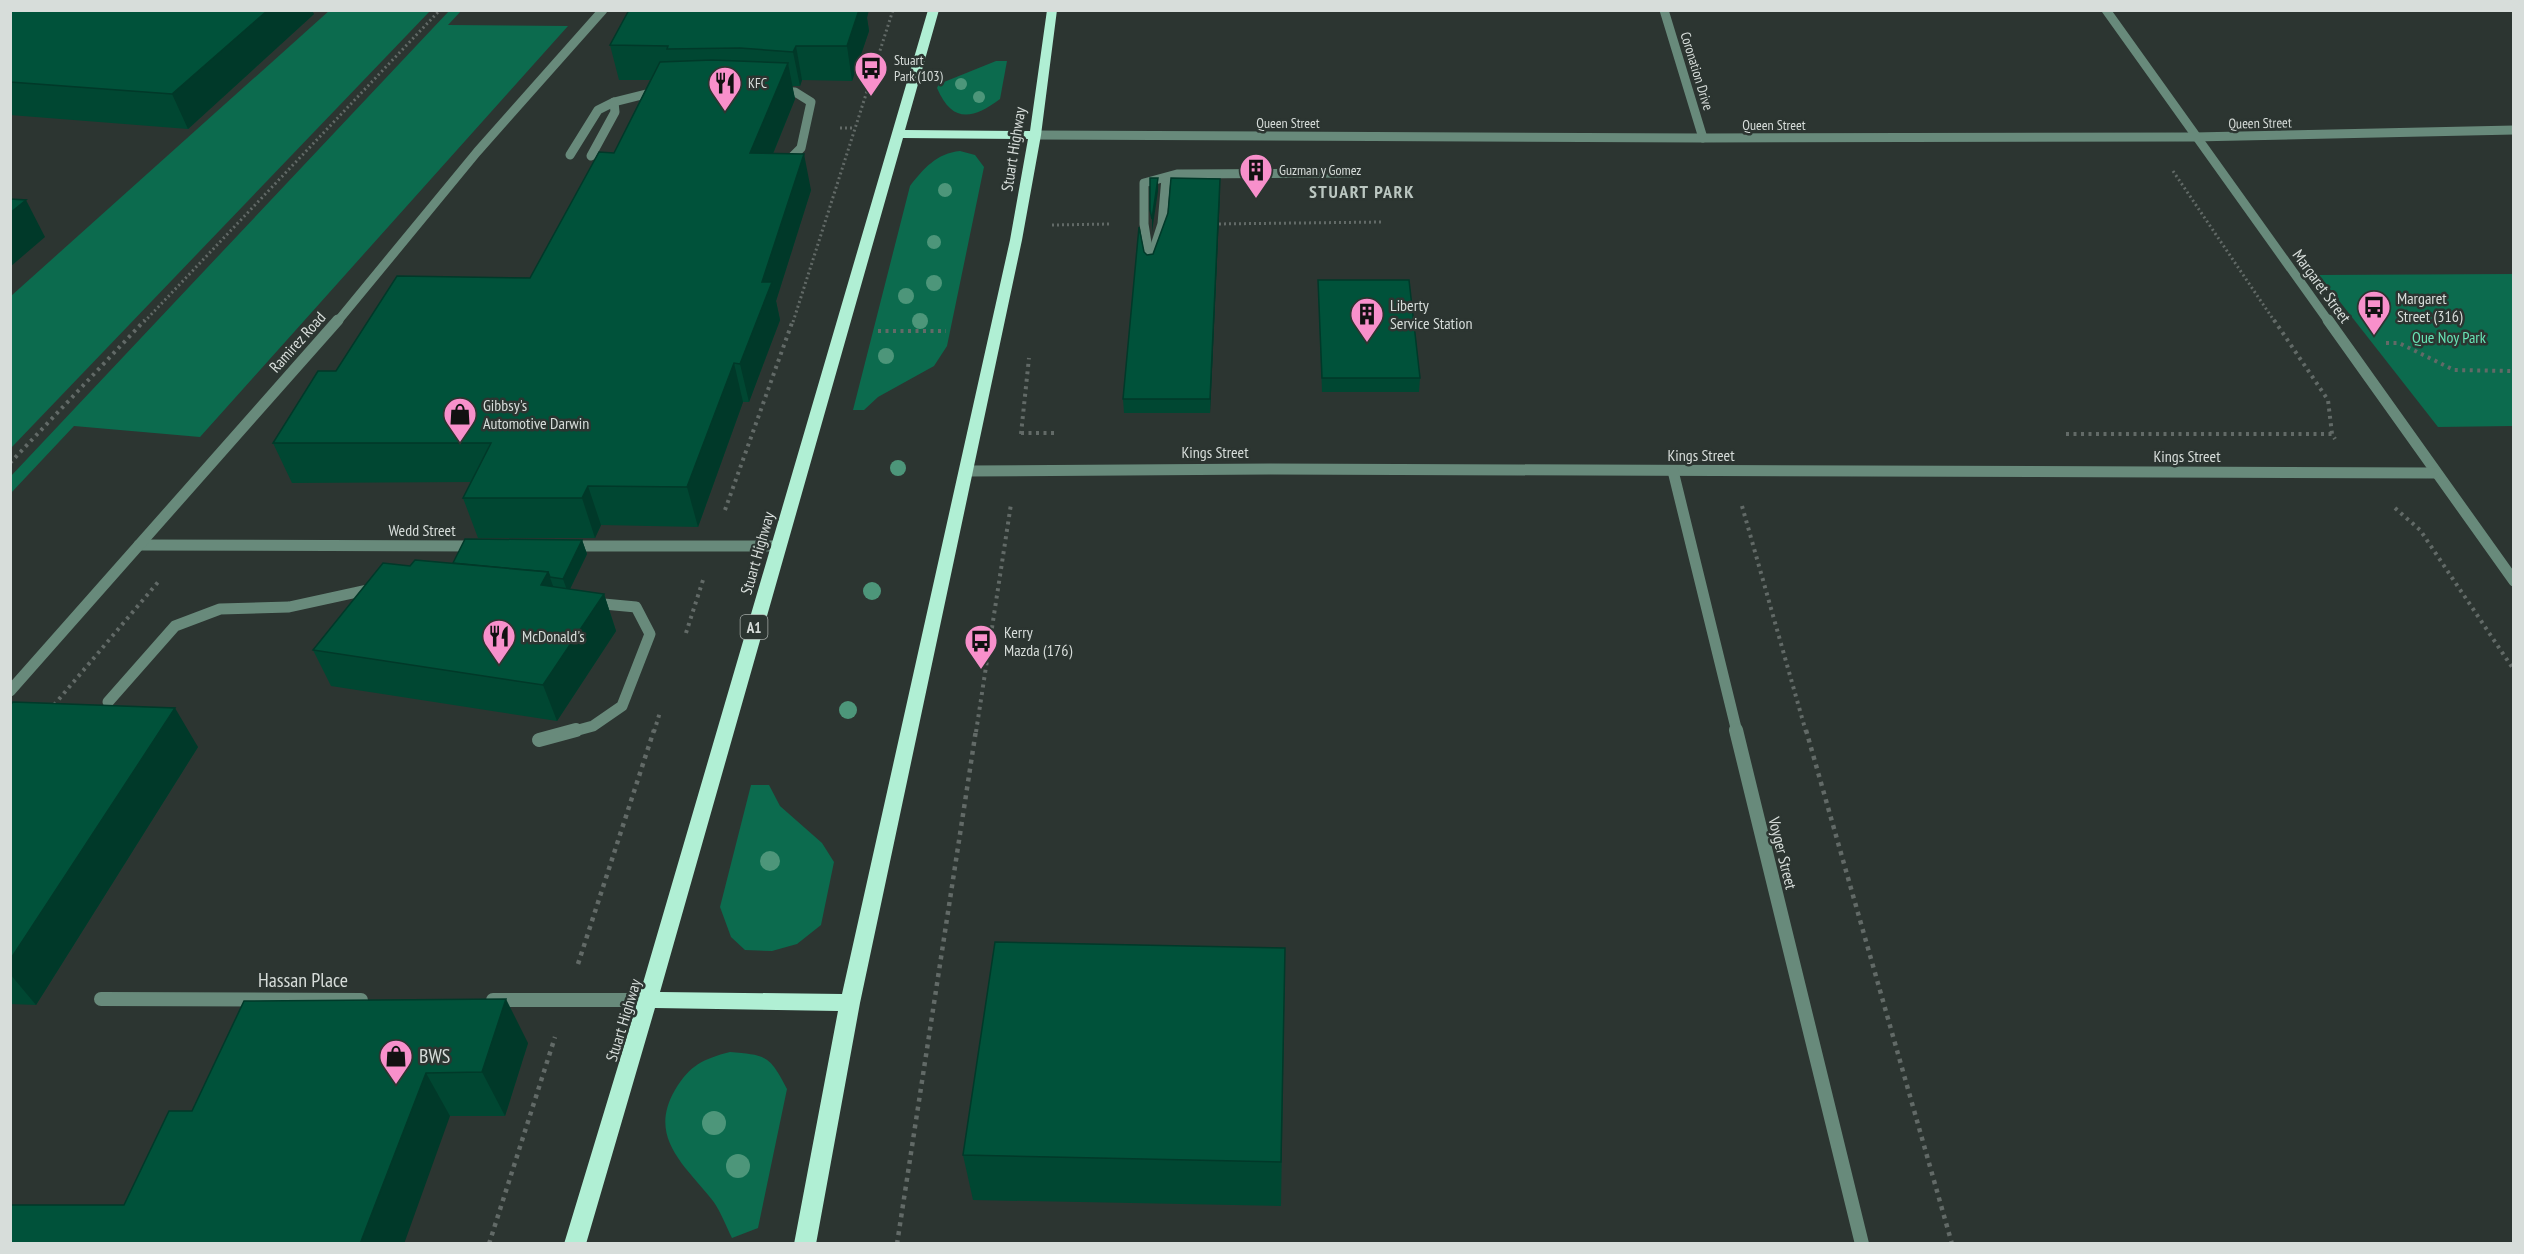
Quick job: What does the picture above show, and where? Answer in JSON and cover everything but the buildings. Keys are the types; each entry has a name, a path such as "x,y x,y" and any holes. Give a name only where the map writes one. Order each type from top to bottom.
{"highway":[{"name":"Stuart Highway","path":"574,1244 648,1000 777,546 900,134 934,10"},
{"name":"Stuart Highway","path":"805,1244 850,1003 1016,240 1035,135 1052,10"},
{"path":"900,134 1035,135"},
{"path":"648,1000 850,1003"}],"street":[{"name":"Ramirez Road","path":"10,691 363,292 477,152 603,10"},
{"name":"Coronation Drive","path":"1664,10 1703,138"},
{"name":"Margaret Street","path":"2106,10 2194,137 2514,581"},
{"path":"771,91 793,90 804,95 811,102 801,148 792,156"},
{"path":"570,154 598,110 634,96 670,91"},
{"path":"591,156 615,112 614,102"},
{"name":"Queen Street","path":"1035,135 1703,138 2194,137 2514,130"},
{"path":"1166,178 1162,224 1150,262 1144,224 1144,183 1177,174 1351,173"},
{"name":"Kings Street","path":"967,471 1270,469 2436,473"},
{"name":"Voyger Street","path":"1673,471 1862,1244"},
{"name":"Wedd Street","path":"139,545 486,546"},
{"path":"558,546 777,546"},
{"path":"108,702 175,626 220,609 289,607 392,584"},
{"path":"538,740 593,726 622,706 650,634 636,607 578,602"},
{"name":"Hassan Place","path":"101,999 381,1000"},
{"path":"473,1000 648,1000"}],"path":[{"path":"10,463 440,10"},
{"path":"714,547 790,330 892,10"},
{"path":"2172,169 2328,400 2331,434 2380,494 2420,530 2514,670"},
{"path":"1162,224 1384,222"},
{"path":"1049,225 1144,224"},
{"path":"868,331 946,331"},
{"path":"2399,343 2454,370 2514,371"},
{"path":"1021,432 1030,354"},
{"path":"897,1244 1014,470"},
{"path":"1742,506 1953,1244"},
{"path":"684,638 706,569"},
{"path":"489,1244 662,706"}],"green space":[{"path":"330,10 430,11 11,448 11,296"},
{"path":"449,11 461,11 448,25 568,26 200,437 74,426 11,493 11,476"},
{"path":"996,61 1007,61 1000,99 972,114 956,112 949,107 937,88 939,84"},
{"path":"960,151 975,155 984,167 947,346 934,366 878,397 864,410 853,410 910,186 925,168 938,158"},
{"name":"Que Noy Park","path":"2513,274 2513,426 2438,427 2319,275"},
{"path":"751,785 769,785 780,806 822,843 834,862 821,925 797,944 772,951 745,950 731,937 720,907"},
{"path":"730,1052 752,1054 766,1059 776,1070 787,1089 758,1228 732,1238 716,1205 673,1150 665,1123 667,1107 686,1074 698,1064 712,1057"}],"place":[{"name":"Stuart Park (103)","path":"871,97"},
{"name":"KFC","path":"725,112"},
{"name":"Guzman y Gomez","path":"1256,199"},
{"name":"Margaret Street (316)","path":"2374,336"},
{"name":"Liberty Service Station","path":"1367,343"},
{"name":"Gibbsy's Automotive Darwin","path":"460,443"},
{"name":"McDonald's","path":"499,665"},
{"name":"Kerry Mazda (176)","path":"981,670"},
{"name":"BWS","path":"396,1085"}],"district":[{"name":"STUART PARK","path":"1362,191"}]}
